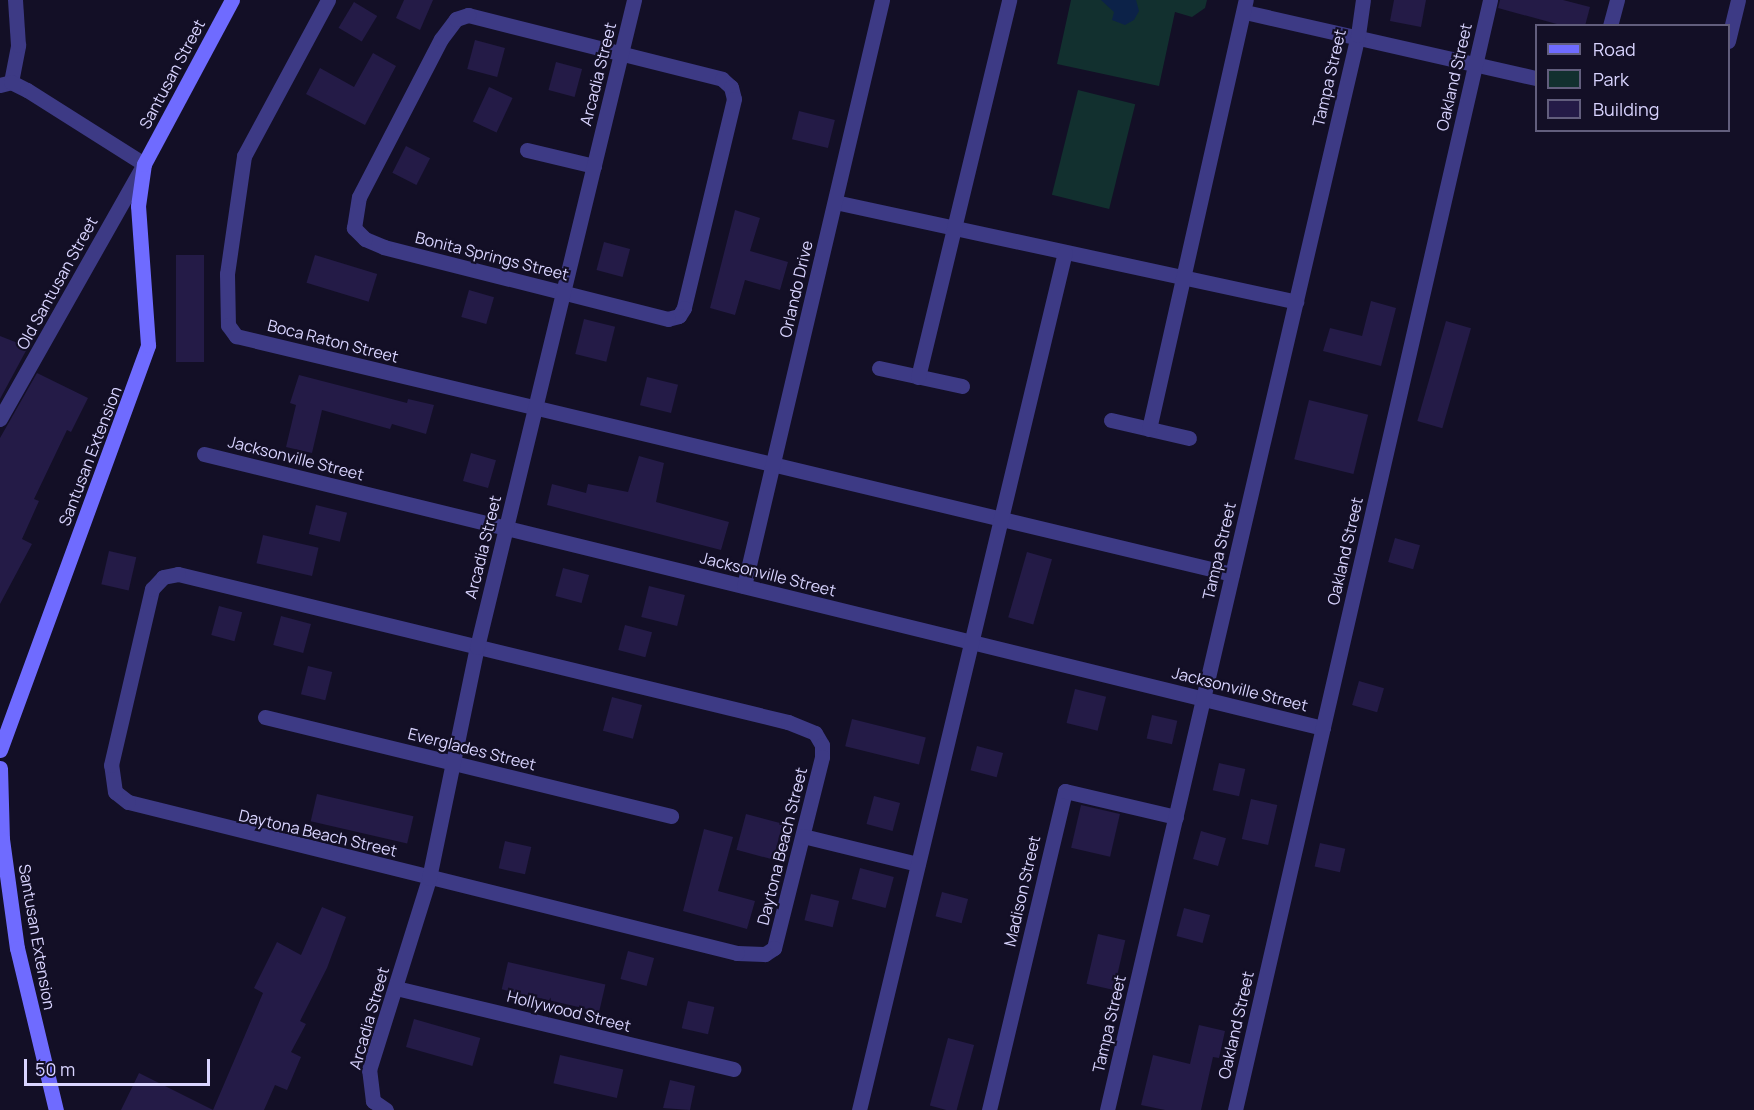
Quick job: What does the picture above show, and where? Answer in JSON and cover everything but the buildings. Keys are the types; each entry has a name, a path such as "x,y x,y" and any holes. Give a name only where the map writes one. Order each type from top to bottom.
{"street":[{"path":"15,0 18,45 6,83 144,164"},
{"name":"Santusan Street","path":"144,164 232,0"},
{"name":"Boca Raton Street","path":"328,0 244,156 227,274 228,325 236,336 1232,574"},
{"name":"Arcadia Street","path":"386,1110 373,1101 369,1070 429,878 477,646 634,0"},
{"name":"Orlando Drive","path":"744,586 882,0"},
{"path":"918,377 1009,0"},
{"name":"Tampa Street","path":"1107,1110 1358,35 1363,0"},
{"name":"Oakland Street","path":"1235,1110 1491,0"},
{"path":"1611,24 1617,0"},
{"path":"1730,33 1738,0"},
{"path":"1149,429 1246,6 1535,78"},
{"name":"Bonita Springs Street","path":"483,17 621,55 722,79 731,87 734,99 684,308 679,316 668,319 384,247 365,239 354,228 353,213 441,39 456,19 483,17"},
{"path":"527,150 594,166"},
{"name":"Old Santusan Street","path":"0,418 144,164"},
{"name":"Santusan Extension","path":"0,750 148,345 138,206 144,164"},
{"path":"835,202 1296,302"},
{"path":"859,1110 1065,252"},
{"path":"879,368 962,386"},
{"path":"1111,420 1189,438"},
{"name":"Jacksonville Street","path":"204,454 1323,728"},
{"name":"Daytona Beach Street","path":"163,576 195,576 788,722 815,733 822,757 803,836 774,948 765,954 736,953 144,809 115,792 111,765 152,589 163,576"},
{"name":"Everglades Street","path":"265,717 671,816"},
{"name":"Santusan Extension","path":"0,768 2,839 17,948 56,1110"},
{"name":"Madison Street","path":"989,1110 1065,791 1176,817"},
{"path":"803,836 918,864"},
{"name":"Hollywood Street","path":"396,987 733,1069"}],"green space":[{"path":"1071,0 1207,0 1205,8 1192,17 1175,12 1159,86 1057,64"},
{"path":"1078,90 1135,104 1109,209 1052,195"}],"water":[{"path":"1101,0 1136,0 1139,11 1134,20 1125,25 1112,20 1114,12"}]}
